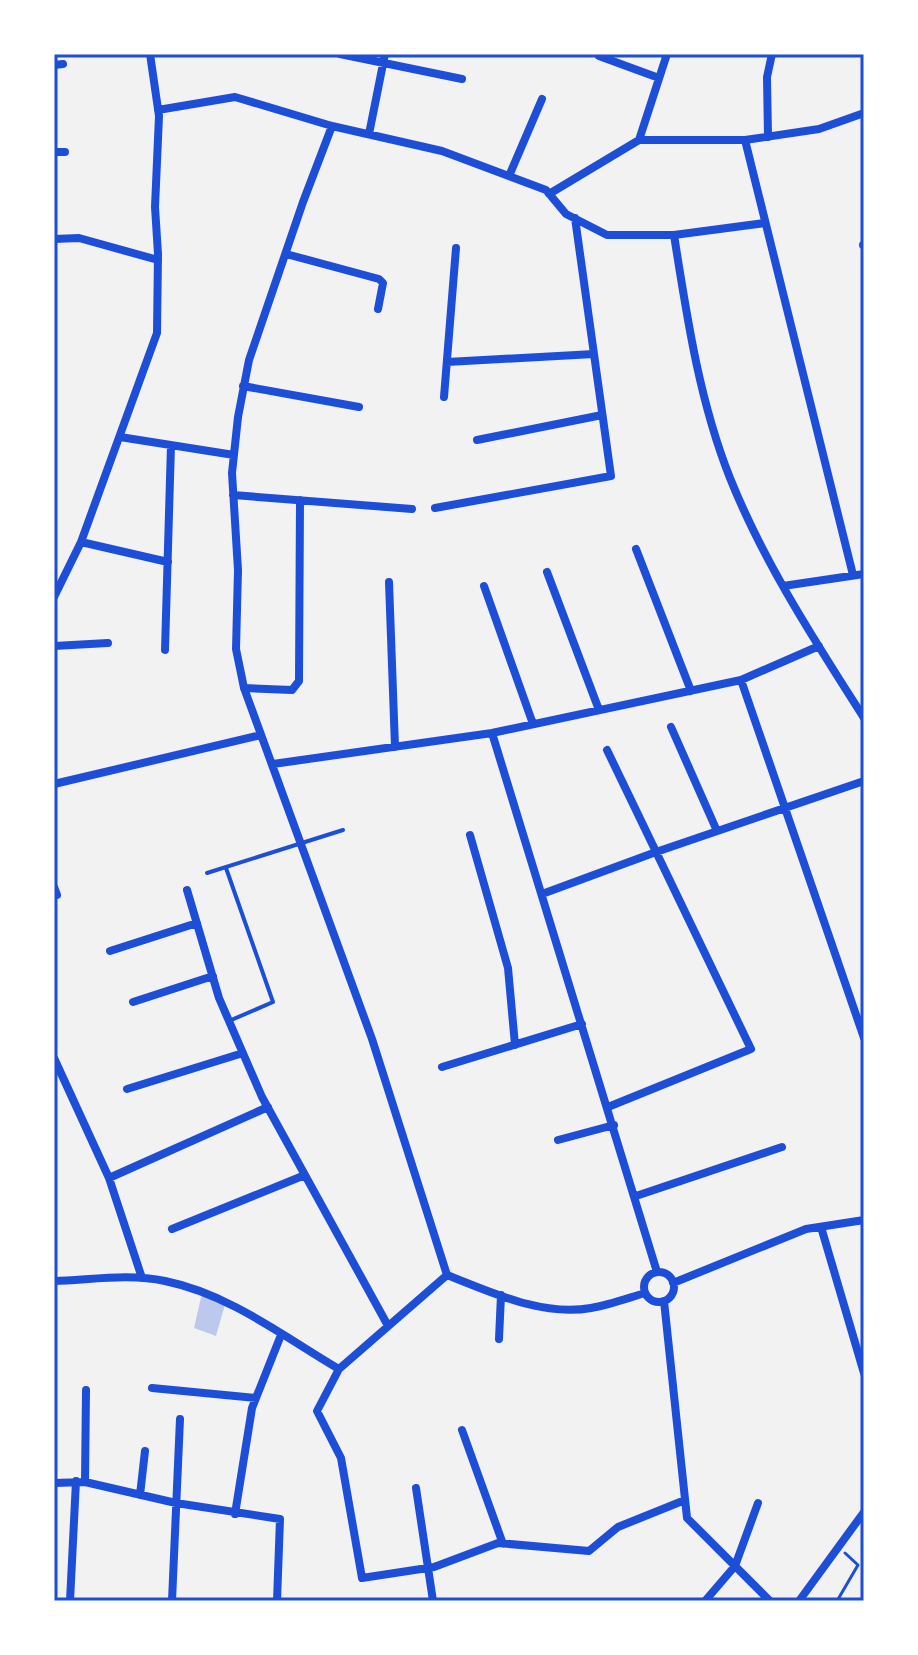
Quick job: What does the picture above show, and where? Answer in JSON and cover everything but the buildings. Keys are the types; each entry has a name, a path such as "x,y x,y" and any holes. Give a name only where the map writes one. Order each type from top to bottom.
{"street":[{"path":"54,597 81,542 157,333 155,207 158,110 150,54"},
{"path":"340,54 384,58 462,79"},
{"path":"639,140 667,54"},
{"path":"768,137 767,77 772,54"},
{"path":"599,56 659,78"},
{"path":"369,134 384,58"},
{"path":"158,110 235,97 332,126 442,151 546,190 566,214 607,235 674,235 765,223"},
{"path":"509,176 542,99"},
{"path":"549,194 639,140 745,140 819,129 864,113"},
{"path":"332,126 303,202 243,386 234,455 238,570 236,649 244,688 372,1039 446,1272"},
{"path":"745,140 853,575"},
{"path":"54,152 65,152"},
{"path":"435,508 611,476 575,218"},
{"path":"674,235 695,367 730,478 783,586 864,718"},
{"path":"54,239 79,238 158,260"},
{"path":"444,397 456,248"},
{"path":"286,254 379,279 383,283 378,309"},
{"path":"447,362 594,354"},
{"path":"243,386 359,407"},
{"path":"477,440 602,415"},
{"path":"120,437 234,455"},
{"path":"165,650 171,445"},
{"path":"233,495 412,509"},
{"path":"244,688 292,690 299,681 300,500"},
{"path":"81,542 168,562"},
{"path":"636,549 691,691"},
{"path":"547,572 599,710"},
{"path":"783,586 864,574"},
{"path":"389,582 395,747"},
{"path":"484,586 533,724"},
{"path":"54,646 108,643"},
{"path":"273,764 492,733 691,691 741,680 819,646"},
{"path":"741,680 864,1038"},
{"path":"671,727 717,831"},
{"path":"492,733 657,1272"},
{"path":"54,784 261,735"},
{"path":"607,750 751,1049 608,1107"},
{"path":"542,894 864,781"},
{"path":"470,835 508,968 515,1045"},
{"path":"187,890 213,976 243,1053 268,1107 387,1324"},
{"path":"110,951 197,923"},
{"path":"133,1002 213,976"},
{"path":"442,1067 582,1024"},
{"path":"127,1089 243,1053"},
{"path":"54,1060 109,1178 142,1278"},
{"path":"109,1178 268,1107"},
{"path":"558,1140 614,1125"},
{"path":"636,1196 782,1147"},
{"path":"172,1229 305,1175"},
{"path":"673,1283 806,1229 864,1220"},
{"path":"821,1227 864,1373"},
{"path":"446,1272 501,1295 534,1305 564,1309 589,1309 645,1293"},
{"path":"446,1272 339,1369 317,1411 341,1458 362,1578 430,1568 503,1544 589,1551 618,1527 685,1500"},
{"path":"664,1301 650,1299 645,1293 646,1280 657,1272 664,1273 673,1283 673,1290 664,1301 687,1518 770,1601"},
{"path":"54,1281 142,1278 166,1281 234,1304 339,1369"},
{"path":"499,1339 501,1295"},
{"path":"235,1514 252,1408 281,1335"},
{"path":"152,1388 256,1398"},
{"path":"70,1601 86,1390"},
{"path":"172,1601 180,1419"},
{"path":"462,1430 503,1544"},
{"path":"140,1495 145,1451"},
{"path":"54,1483 81,1481 176,1503 280,1519 277,1601"},
{"path":"416,1488 433,1601"},
{"path":"705,1601 735,1566 758,1503"},
{"path":"799,1601 864,1512"}],"lane":[{"path":"207,873 299,841 343,830"},
{"path":"226,868 273,1002 229,1021"}],"path":[{"path":"837,1601 858,1565 839,1547"}]}
